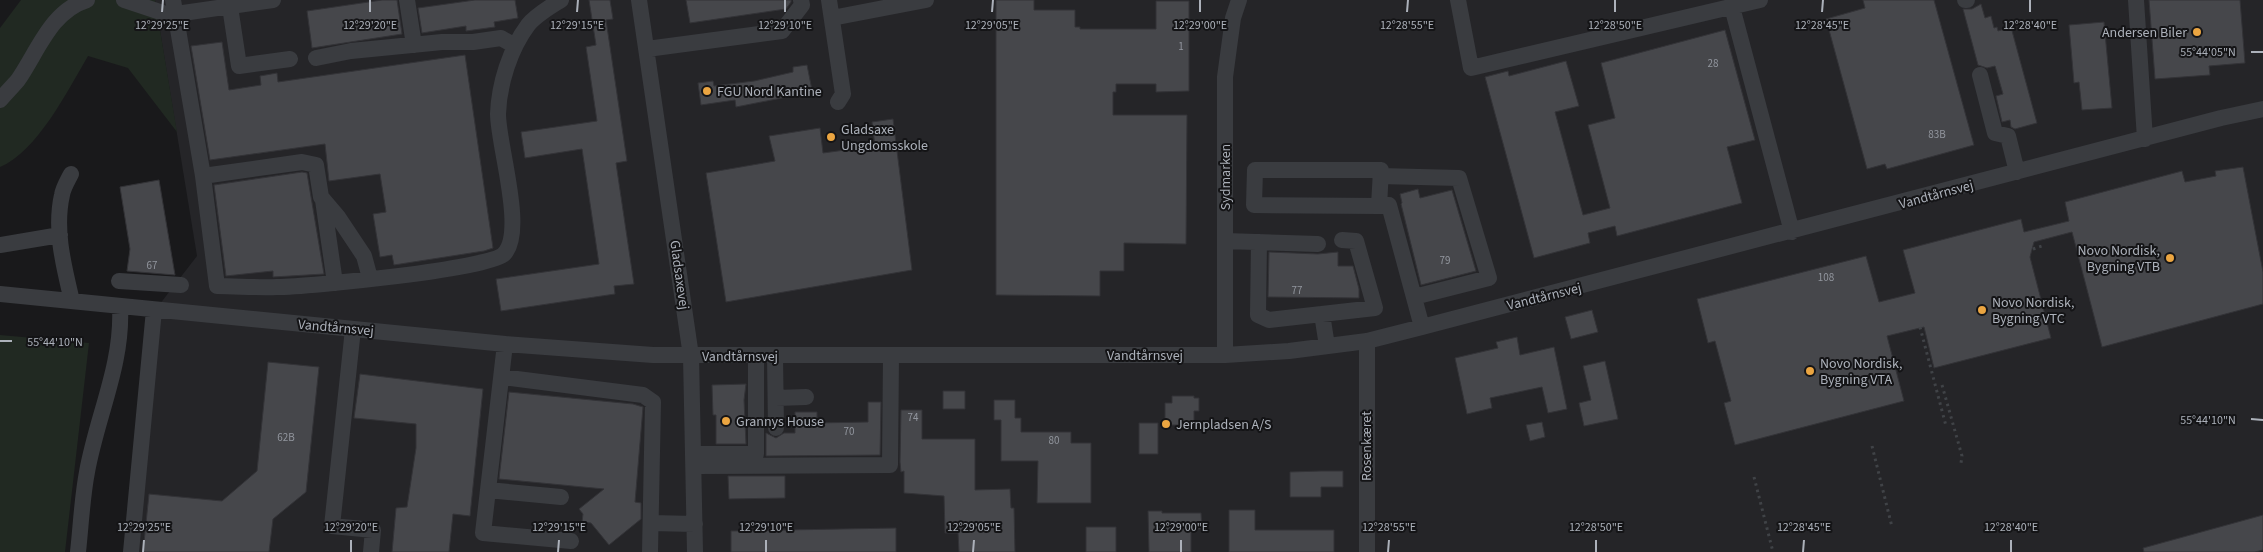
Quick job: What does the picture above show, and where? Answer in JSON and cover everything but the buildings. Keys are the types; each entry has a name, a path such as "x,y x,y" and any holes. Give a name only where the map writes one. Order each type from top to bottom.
{"street":[{"path":"0,100 17,81 55,20 78,2 87,0"},
{"path":"124,0 169,15 174,7"},
{"path":"174,7 273,0"},
{"path":"408,0 414,45"},
{"path":"174,7 203,176 217,286 278,287 335,283 475,264 498,259 509,247 512,210 498,114 501,90 515,46 528,25 561,0"},
{"name":"Gladsaxevej","path":"639,0 691,356 695,552"},
{"path":"647,49 782,31 802,5 801,0"},
{"path":"830,0 843,94 838,102"},
{"path":"832,18 924,0"},
{"name":"Sydmarken","path":"1225,355 1225,77 1233,18 1239,0"},
{"path":"1458,0 1471,68 1754,1"},
{"path":"2136,0 2144,139"},
{"path":"230,3 239,66 290,59"},
{"path":"1732,7 1792,232"},
{"path":"316,58 351,51 501,38 515,46"},
{"path":"1980,75 1995,133 2008,136 2017,172"},
{"name":"Vandtårnsvej","path":"0,294 505,344 652,355 1225,355 1289,352 1367,341 2263,109"},
{"path":"203,176 302,162 316,165 335,283"},
{"path":"1379,206 1381,170 1255,170 1254,205 1379,206 1389,205 1422,327"},
{"path":"71,174 62,193 60,235 62,260 72,301"},
{"path":"1380,176 1459,178 1489,278 1414,297"},
{"path":"323,200 338,217 364,256 370,278"},
{"path":"0,245 60,235"},
{"path":"1259,242 1258,315 1269,320 1375,308 1356,241 1342,240"},
{"path":"1225,242 1318,244"},
{"path":"119,281 181,285"},
{"path":"78,552 87,471 122,330 120,307"},
{"path":"131,552 154,310"},
{"path":"1322,314 1327,346"},
{"path":"353,329 332,526 373,530 371,552"},
{"name":"Rosenkæret","path":"1367,341 1367,552"},
{"path":"505,344 483,533 572,541"},
{"path":"694,460 756,454 756,356"},
{"path":"776,356 776,428"},
{"path":"694,460 890,465 891,356"},
{"path":"502,377 643,395 653,402 650,552"},
{"path":"776,398 806,397"},
{"path":"488,490 561,497"},
{"path":"651,523 695,524"}],"path":[{"path":"2033,249 2042,246"},
{"path":"1920,327 1946,426"},
{"path":"1942,385 1962,456 1961,462"},
{"path":"1872,446 1892,527"},
{"path":"1754,477 1774,552"}],"shaded area":[{"path":"21,0 155,0 177,132 128,68 88,56 61,102 39,134 14,159 0,167 0,28"},
{"path":"155,0 2263,0 2263,552 125,552 149,318 197,256"},
{"path":"0,335 89,343 65,552 0,552"}],"place":[{"name":"Andersen Biler","path":"2197,32"},
{"name":"FGU Nord Kantine","path":"707,91"},
{"name":"Gladsaxe Ungdomsskole","path":"831,137"},
{"name":"Novo Nordisk, Bygning VTB","path":"2170,258"},
{"name":"Novo Nordisk, Bygning VTC","path":"1982,310"},
{"name":"Novo Nordisk, Bygning VTA","path":"1810,371"},
{"name":"Grannys House","path":"726,421"},
{"name":"Jernpladsen A/S","path":"1166,424"}]}
